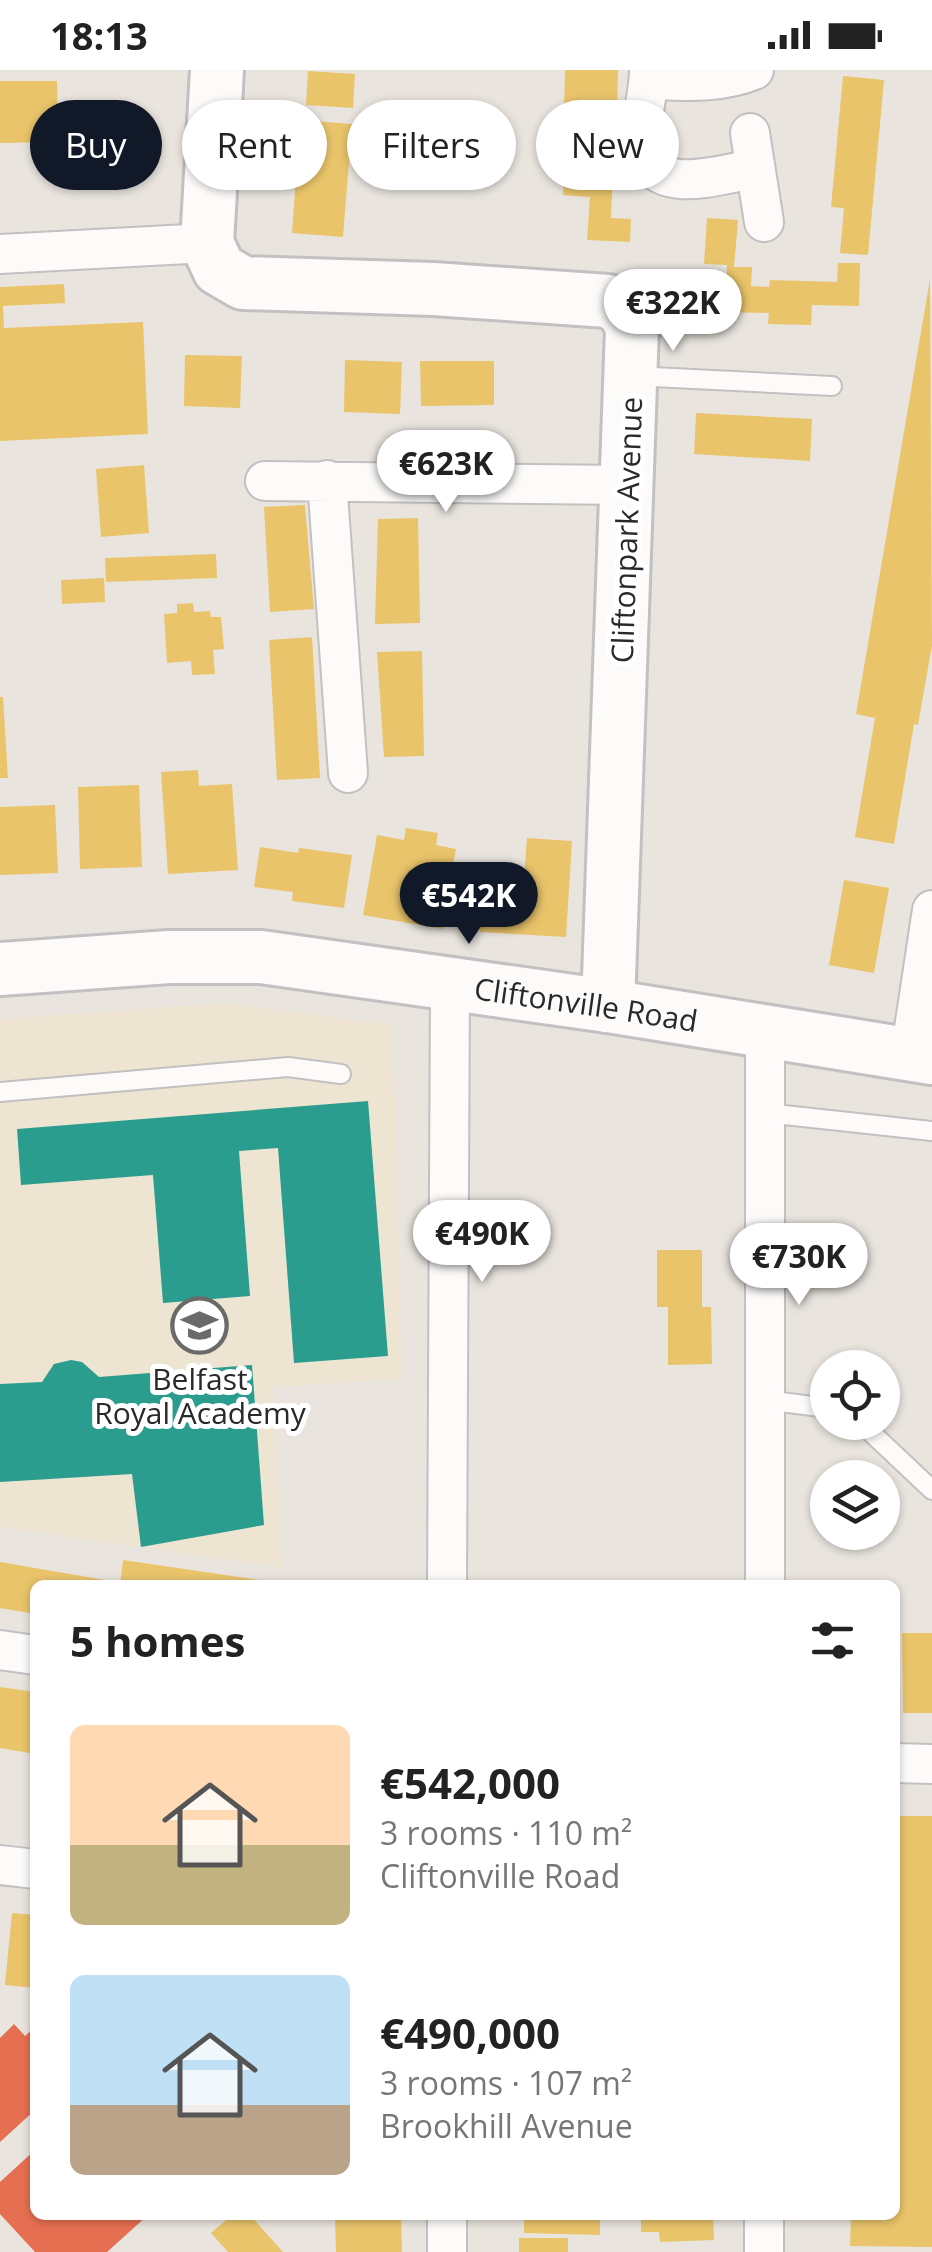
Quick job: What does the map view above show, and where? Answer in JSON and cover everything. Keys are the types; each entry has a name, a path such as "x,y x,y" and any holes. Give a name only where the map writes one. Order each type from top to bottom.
{"street":[{"path":"0,254 208,244 217,70"},
{"path":"754,70 737,78 704,82 649,75 643,148 652,169 672,181 752,151 764,222"},
{"name":"Cliftonpark Avenue","path":"208,244 219,269 243,283 432,289 608,301 624,310 632,328 631,376 608,1006"},
{"path":"327,480 348,773"},
{"path":"265,481 626,485"},
{"path":"921,1057 932,910"},
{"name":"Cliftonville Road","path":"0,969 169,957 260,957 608,1006 921,1057"},
{"path":"448,1580 450,986"},
{"path":"765,1031 765,1580"},
{"path":"0,1650 30,1654"},
{"path":"900,1763 932,1764"},
{"path":"0,1865 30,1868"},
{"path":"447,2220 448,2252"},
{"path":"764,2220 764,2252"}],"lane":[{"path":"631,376 832,386"},
{"path":"0,1092 288,1067 341,1074"},
{"path":"766,1114 932,1131"},
{"path":"765,1400 810,1406"},
{"path":"879,1440 932,1490"}],"shaded area":[{"name":"Belfast Royal Academy","path":"223,1003 393,1025 402,1379 273,1387 283,1568 0,1527 0,1019"}],"building: Homes":[{"path":"565,70 618,70 617,100 564,100"},
{"path":"308,71 355,74 353,100 347,100 347,108 327,106 327,100 306,100"},
{"path":"843,76 884,80 868,255 840,253 844,208 831,207"},
{"path":"0,81 57,81 57,100 30,100 30,142 0,143"},
{"path":"327,122 347,124 343,237 292,233 295,190 327,190"},
{"path":"563,190 612,190 611,218 631,219 630,242 587,240 590,197 563,195"},
{"path":"707,218 738,220 734,267 752,267 751,286 769,287 770,280 837,282 838,263 860,263 859,306 812,305 811,325 768,324 769,313 726,312 727,265 704,264"},
{"path":"930,279 932,645 894,844 855,837 875,718 856,714"},
{"path":"64,284 65,303 3,306 4,328 143,322 148,434 0,441 0,287"},
{"path":"185,355 242,356 240,408 184,406"},
{"path":"345,360 402,362 400,414 344,412"},
{"path":"420,361 494,361 494,405 421,406"},
{"path":"696,413 812,419 810,461 694,454"},
{"path":"144,465 149,533 101,537 96,469"},
{"path":"305,505 314,609 270,612 264,507"},
{"path":"418,518 420,623 375,624 378,519"},
{"path":"216,554 217,578 106,582 105,558"},
{"path":"104,578 105,602 62,604 61,580"},
{"path":"193,603 194,612 210,611 211,617 221,617 224,649 213,650 215,674 192,675 191,661 167,663 164,614 177,613 177,604"},
{"path":"312,637 320,778 277,780 269,640"},
{"path":"422,651 424,756 384,757 377,652"},
{"path":"3,697 8,778 0,778"},
{"path":"198,770 199,786 232,784 238,870 168,874 161,772"},
{"path":"139,785 142,867 80,869 78,787"},
{"path":"55,805 58,873 0,875 0,807"},
{"path":"406,828 438,833 436,845 456,849 442,929 363,915 377,835 404,840"},
{"path":"527,838 572,841 566,937 480,932 483,888 509,890 510,876 524,877"},
{"path":"260,847 352,855 344,908 292,901 293,892 254,887"},
{"path":"844,880 889,888 874,973 829,965"},
{"path":"657,1250 702,1250 702,1307 711,1307 712,1364 668,1365 668,1307 657,1307"},
{"path":"123,1560 260,1580 121,1580"},
{"path":"0,1562 105,1580 30,1580 30,1613 0,1608"},
{"path":"902,1633 932,1633 932,1713 903,1713"},
{"path":"0,1687 30,1691 30,1753 0,1748"},
{"path":"900,1816 932,1816 932,2247 850,2246 851,2220 900,2220"},
{"path":"12,1913 30,1915 30,1988 5,1985"},
{"path":"226,2220 254,2220 283,2252 228,2252 211,2233"},
{"path":"335,2220 401,2220 402,2252 336,2252"},
{"path":"524,2220 600,2220 600,2235 524,2233"},
{"path":"641,2220 713,2220 714,2240 660,2242 659,2232 641,2232"},
{"path":"519,2238 568,2238 568,2252 519,2252"}],"building: Shops":[{"path":"14,2024 25,2036 30,2032 30,2115 0,2142 0,2038"},
{"path":"30,2155 30,2220 142,2220 107,2252 35,2252 0,2214 0,2182"}],"building: Schools":[{"name":"Belfast Royal Academy","path":"368,1101 388,1356 294,1363 278,1148 239,1151 250,1296 163,1303 153,1175 21,1185 17,1129"},
{"name":"Belfast Royal Academy","path":"82,1362 99,1377 252,1365 264,1525 141,1547 132,1474 0,1482 0,1384 42,1382 54,1364"}],"place":[{"name":"Belfast Royal Academy","path":"200,1326"}]}
